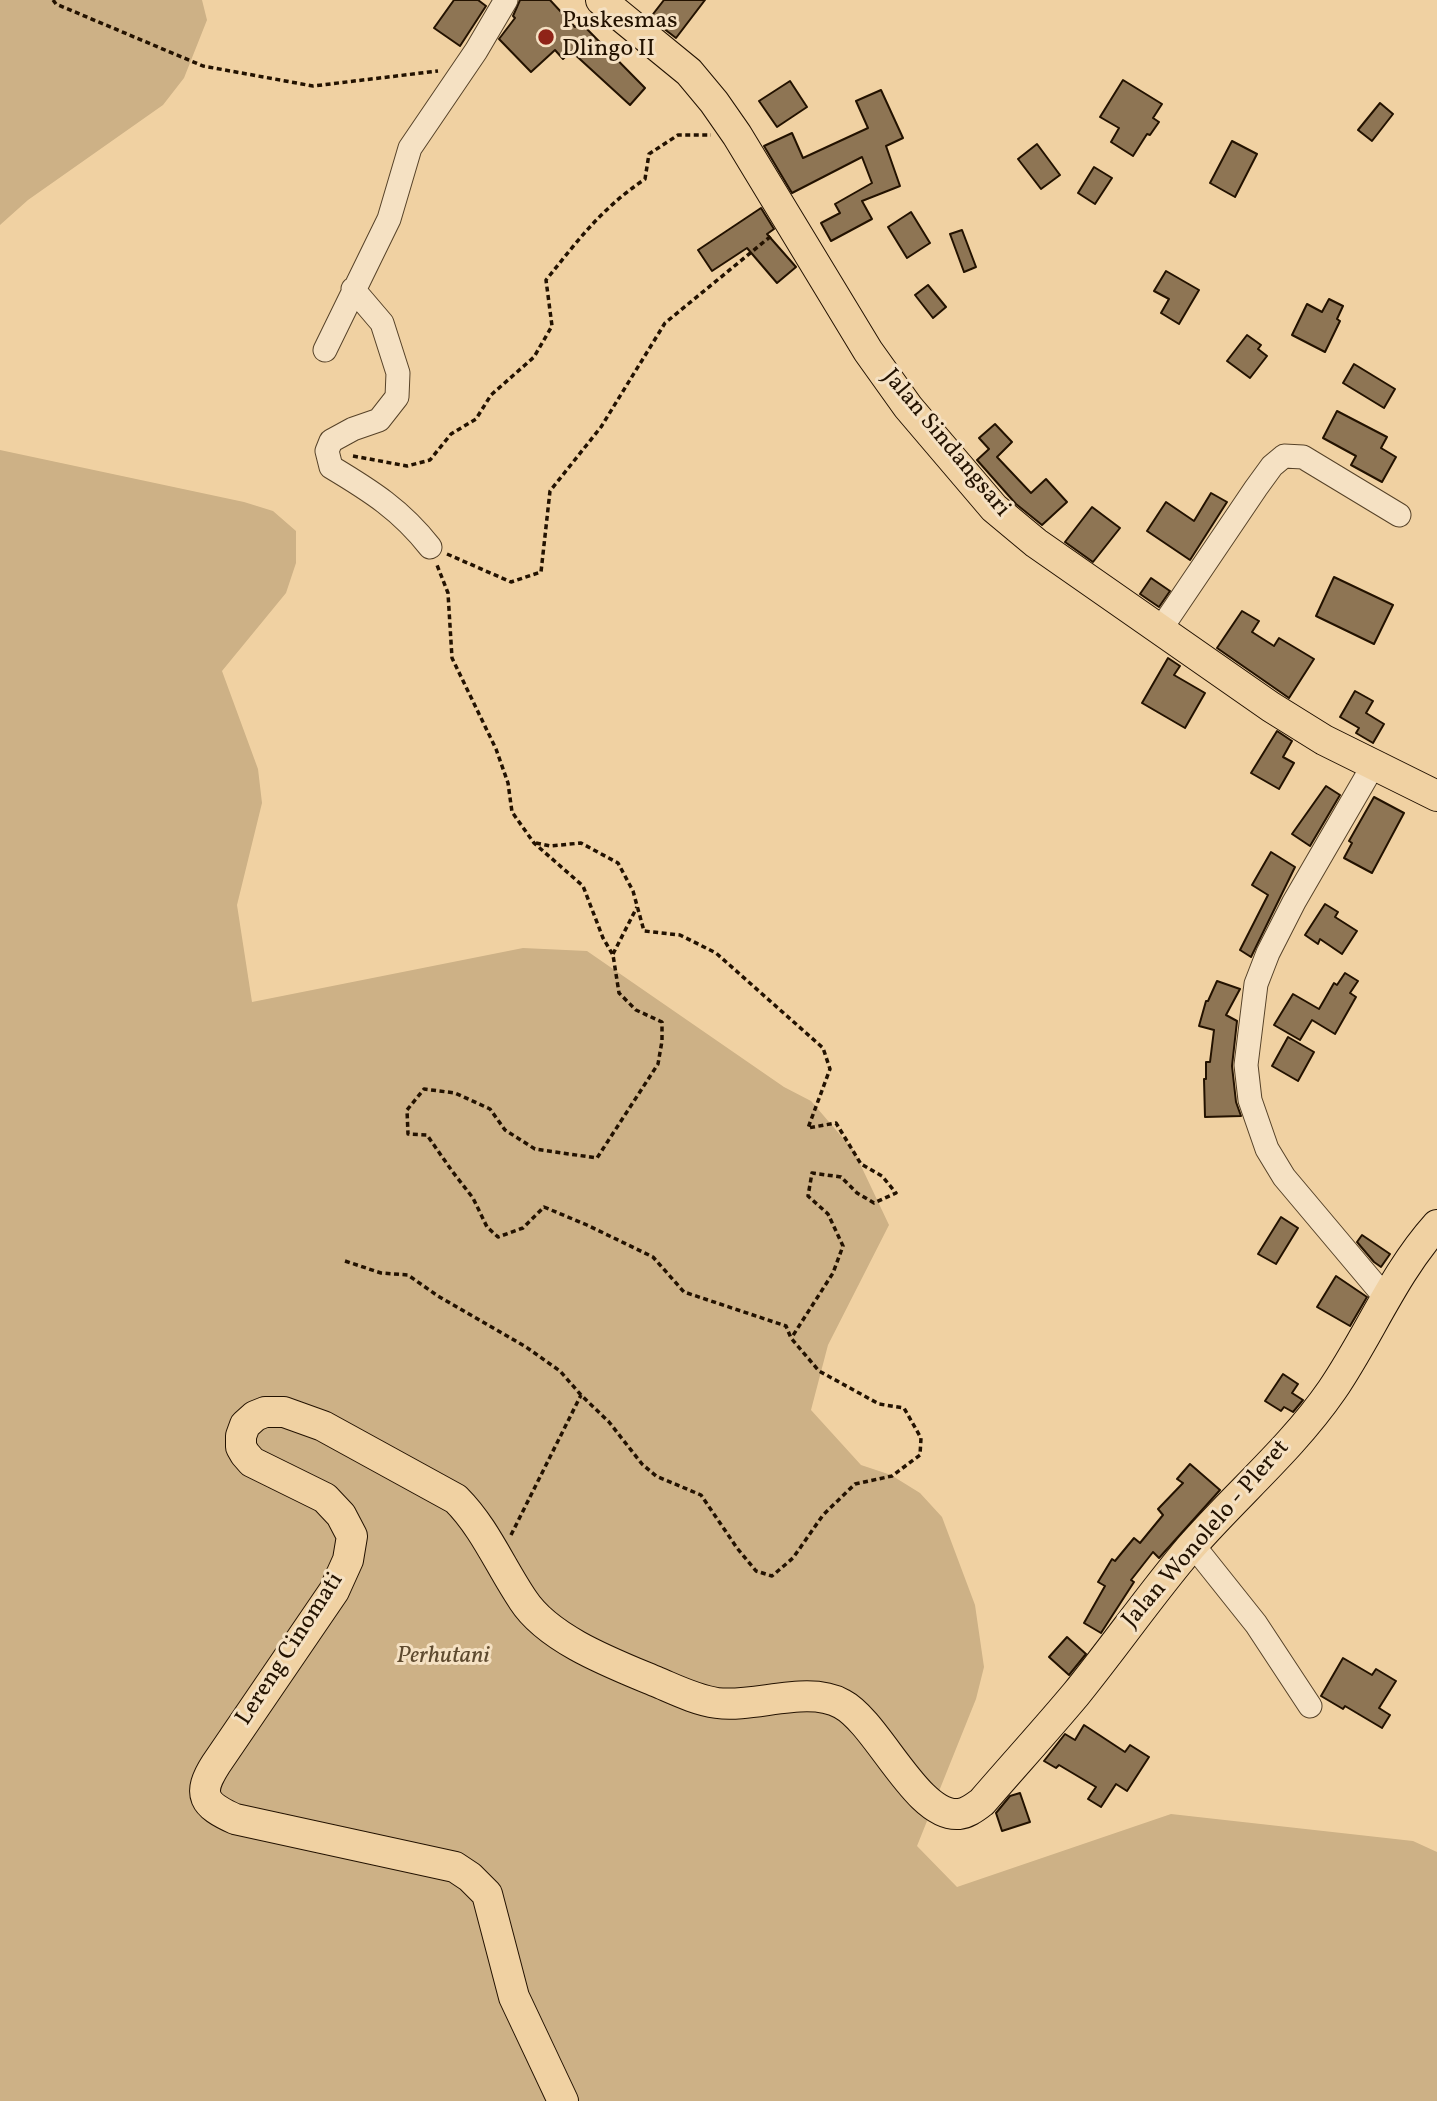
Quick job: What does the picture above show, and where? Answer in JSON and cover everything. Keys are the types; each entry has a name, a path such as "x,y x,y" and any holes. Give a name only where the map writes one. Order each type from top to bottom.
{"main road":[{"name":"Jalan Sindangsari","path":"601,0 689,72 714,102 876,362 908,407 994,508 1036,543 1303,727 1437,796"},
{"name":"Jalan Wonolelo - Pleret","path":"947,1813 960,1814 982,1802 1077,1692 1154,1591 1193,1545 1304,1425 1332,1390 1385,1297 1437,1225"},
{"name":"Lereng Cinomati","path":"563,2101 514,1997 487,1894 470,1877 454,1867 235,1819 214,1809 205,1795 206,1779 334,1591 348,1560 352,1536 341,1515 325,1498 252,1462 245,1454 241,1447 241,1436 245,1425 255,1416 265,1412 284,1412 323,1426 456,1499 474,1517 524,1602 546,1625 597,1657 693,1697 718,1703 811,1697 829,1698 845,1705 927,1801 947,1813"}],"street":[{"path":"325,349 389,219 410,148 477,51 506,0"},
{"path":"353,289 382,323 398,373 397,397 379,420 353,429 331,441 327,452 331,467 378,495 411,523 430,547"},
{"path":"1160,630 1256,488 1272,466 1284,456 1303,457 1399,514"},
{"path":"1374,764 1294,902 1268,953 1256,984 1246,1065 1250,1100 1267,1149 1284,1177 1385,1297"},
{"path":"1193,1545 1256,1624 1310,1706"}],"path":[{"path":"53,0 56,4 203,66 313,86 464,67"},
{"path":"327,452 407,466 430,460 451,434 476,419 491,394 534,357 552,326 546,281 588,227 617,199 645,179 649,154 678,135 737,135"},
{"path":"430,547 511,582 541,572 550,491 601,427 665,323 789,221"},
{"path":"345,1261 381,1273 408,1275 526,1347 560,1371 609,1422 642,1464 656,1476 701,1494 756,1571 772,1576 793,1558 823,1515 855,1484 892,1476 920,1455 921,1438 905,1408 879,1404 847,1384 819,1371 791,1339 786,1326 684,1292 653,1257 544,1207 523,1228 498,1237 487,1227 473,1198 427,1135 408,1134 407,1110 424,1089 455,1093 490,1109 505,1130 535,1149 597,1158 658,1064 662,1041 662,1022 636,1010 620,993 613,954 603,938 583,886 534,843 512,812 508,783 496,749 452,658 448,593 430,547"},
{"path":"534,843 550,846 581,843 618,863 633,891 644,931 680,935 716,953 823,1048 830,1069 808,1129 836,1123 861,1164 882,1175 895,1193 874,1203 857,1194 841,1177 812,1173 808,1196 828,1214 843,1246 833,1273 791,1339"},
{"path":"613,954 637,907"},
{"path":"499,1559 581,1395"}],"green space":[{"path":"0,0 202,0 207,20 184,78 163,105 28,200 0,225"},
{"name":"Perhutani","path":"0,450 244,502 273,511 296,531 296,563 286,593 222,671 258,769 262,803 237,905 252,1002 523,948 587,951 784,1087 811,1101 854,1151 889,1225 828,1345 811,1410 861,1465 891,1475 920,1493 942,1517 975,1605 984,1667 976,1699 917,1846 957,1887 1171,1814 1413,1841 1437,1852 1437,2101 0,2101"}],"building":[{"path":"454,0 478,0 486,6 460,46 434,28"},
{"path":"520,0 550,0 575,27 580,22 645,88 630,105 571,51 563,59 555,50 531,72 499,39 515,18 513,16"},
{"path":"664,0 705,0 676,38 650,18"},
{"path":"1123,80 1162,104 1153,118 1159,122 1150,135 1147,134 1133,156 1111,142 1119,128 1100,117"},
{"path":"790,81 807,107 777,127 759,101"},
{"path":"881,90 903,138 886,146 900,186 862,201 872,219 831,241 821,223 840,213 835,204 872,183 862,157 792,193 764,146 792,133 803,158 868,128 856,101"},
{"path":"1380,103 1393,114 1372,141 1358,130"},
{"path":"1232,141 1257,154 1235,197 1210,183"},
{"path":"1037,144 1060,175 1041,189 1018,159"},
{"path":"1094,167 1112,178 1095,204 1078,193"},
{"path":"761,208 774,229 767,234 796,267 777,283 747,248 712,271 698,250"},
{"path":"911,212 930,243 907,258 888,227"},
{"path":"962,230 976,267 964,272 950,234"},
{"path":"1166,271 1199,290 1179,324 1161,313 1169,299 1154,291"},
{"path":"928,285 946,307 933,318 915,295"},
{"path":"1329,299 1343,306 1337,319 1340,321 1325,352 1292,335 1307,304 1322,312"},
{"path":"1247,335 1261,345 1258,349 1267,356 1250,378 1227,361"},
{"path":"1354,364 1395,389 1384,408 1343,383"},
{"path":"1337,411 1387,437 1381,448 1396,457 1382,482 1351,465 1356,456 1323,438"},
{"path":"995,424 1012,442 997,457 1031,493 1046,479 1067,502 1042,525 1016,504 977,460 989,449 979,438"},
{"path":"1211,493 1227,502 1190,560 1147,531 1166,502 1194,521"},
{"path":"1092,507 1120,528 1093,562 1065,542"},
{"path":"1334,577 1393,605 1374,644 1316,616"},
{"path":"1151,578 1170,591 1159,607 1140,594"},
{"path":"1242,611 1259,621 1252,632 1274,646 1279,638 1314,659 1289,698 1217,648"},
{"path":"1168,658 1180,666 1174,675 1205,693 1185,728 1142,703"},
{"path":"1355,691 1373,701 1366,713 1384,724 1373,743 1356,733 1359,728 1340,717"},
{"path":"1277,731 1292,741 1283,757 1294,763 1279,789 1251,773"},
{"path":"1326,786 1340,795 1310,846 1292,834"},
{"path":"1374,797 1404,813 1372,873 1344,858 1352,843 1349,841"},
{"path":"1271,852 1295,867 1251,957 1240,950 1268,895 1252,885"},
{"path":"1325,904 1338,912 1335,917 1357,931 1342,954 1320,939 1318,944 1305,935"},
{"path":"1345,973 1358,981 1350,993 1356,997 1335,1034 1312,1020 1300,1040 1274,1025 1293,994 1319,1009 1334,983 1337,985"},
{"path":"1217,981 1240,989 1226,1015 1237,1021 1232,1066 1236,1102 1241,1116 1205,1117 1204,1079 1206,1062 1210,1062 1214,1030 1199,1026 1206,1001"},
{"path":"1288,1037 1314,1052 1298,1081 1272,1066"},
{"path":"1281,1217 1298,1228 1276,1264 1258,1254"},
{"path":"1362,1235 1390,1254 1381,1267 1357,1242"},
{"path":"1336,1276 1367,1297 1350,1326 1317,1307"},
{"path":"1283,1374 1298,1384 1292,1393 1303,1400 1293,1412 1284,1407 1281,1411 1265,1401"},
{"path":"1190,1464 1220,1490 1159,1558 1153,1552 1131,1580 1134,1582 1101,1633 1084,1623 1105,1586 1098,1582 1112,1559 1115,1561 1134,1538 1140,1543 1163,1515 1158,1509 1183,1483 1177,1479"},
{"path":"1067,1637 1086,1654 1069,1675 1049,1657"},
{"path":"1343,1658 1372,1675 1376,1669 1396,1681 1379,1708 1390,1715 1382,1728 1345,1706 1343,1709 1321,1696"},
{"path":"1084,1725 1125,1752 1130,1745 1149,1757 1127,1791 1116,1784 1101,1807 1088,1799 1096,1787 1059,1765 1056,1768 1044,1761 1065,1734 1075,1740"},
{"path":"1020,1793 1030,1822 1002,1831 996,1813 1010,1796"}],"place":[{"name":"Puskesmas Dlingo II","path":"546,37"}]}
